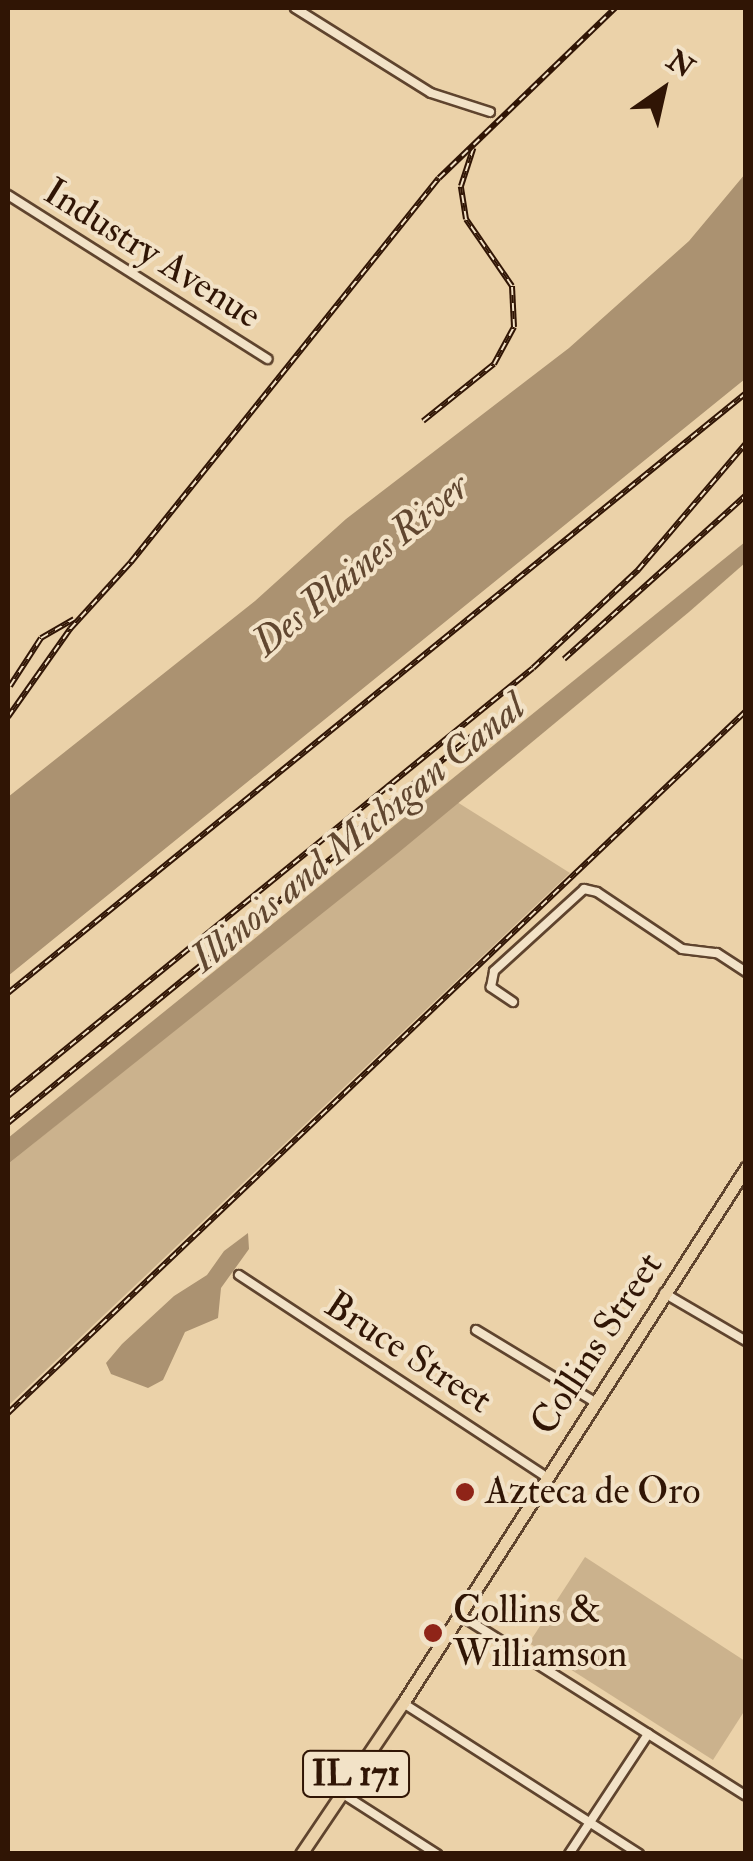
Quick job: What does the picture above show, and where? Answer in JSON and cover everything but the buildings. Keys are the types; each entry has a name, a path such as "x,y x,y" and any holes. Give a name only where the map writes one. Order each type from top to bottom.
{"main road":[{"name":"Collins Street","path":"301,1854 403,1703 746,1168"}],"street":[{"path":"295,8 431,94 490,112"},
{"name":"Industry Avenue","path":"8,195 267,360"},
{"path":"513,1002 496,991 490,978 502,961 584,889 597,892 682,949 716,953 746,972"},
{"name":"Bruce Street","path":"239,1275 548,1477"},
{"path":"664,1293 746,1342"},
{"path":"476,1330 595,1402"},
{"path":"460,1614 746,1796"},
{"path":"403,1703 638,1854"},
{"path":"569,1854 648,1734"},
{"path":"343,1794 438,1854"}],"shaded area":[{"path":"457,802 570,873 8,1406 8,1164"},
{"path":"585,1557 745,1661 745,1710 713,1760 529,1643"}],"water":[{"name":"Des Plaines River","path":"745,174 745,379 8,976 8,797 255,601 346,519 569,348 689,241"},
{"path":"745,542 745,563 689,612 398,853 8,1164 8,1138"},
{"path":"248,1233 249,1249 221,1288 218,1318 185,1332 163,1380 148,1388 111,1374 106,1363 122,1344 174,1296 207,1275 224,1251"}],"railway":[{"path":"8,717 70,629 131,562 439,178 615,8"},
{"path":"423,421 494,364 514,327 512,286 466,219 461,186 473,148"},
{"path":"8,993 746,393"},
{"path":"8,1096 533,668 638,570 746,443"},
{"path":"564,659 746,495"},
{"path":"10,686 41,638 74,619"},
{"path":"8,1413 746,711"},
{"path":"333,850 495,717"},
{"path":"8,1123 348,845"}],"place":[{"name":"Azteca de Oro","path":"465,1492"},
{"name":"Collins & Williamson","path":"433,1633"}],"water label":[{"name":"Illinois and Michigan Canal","path":"358,833"}]}
